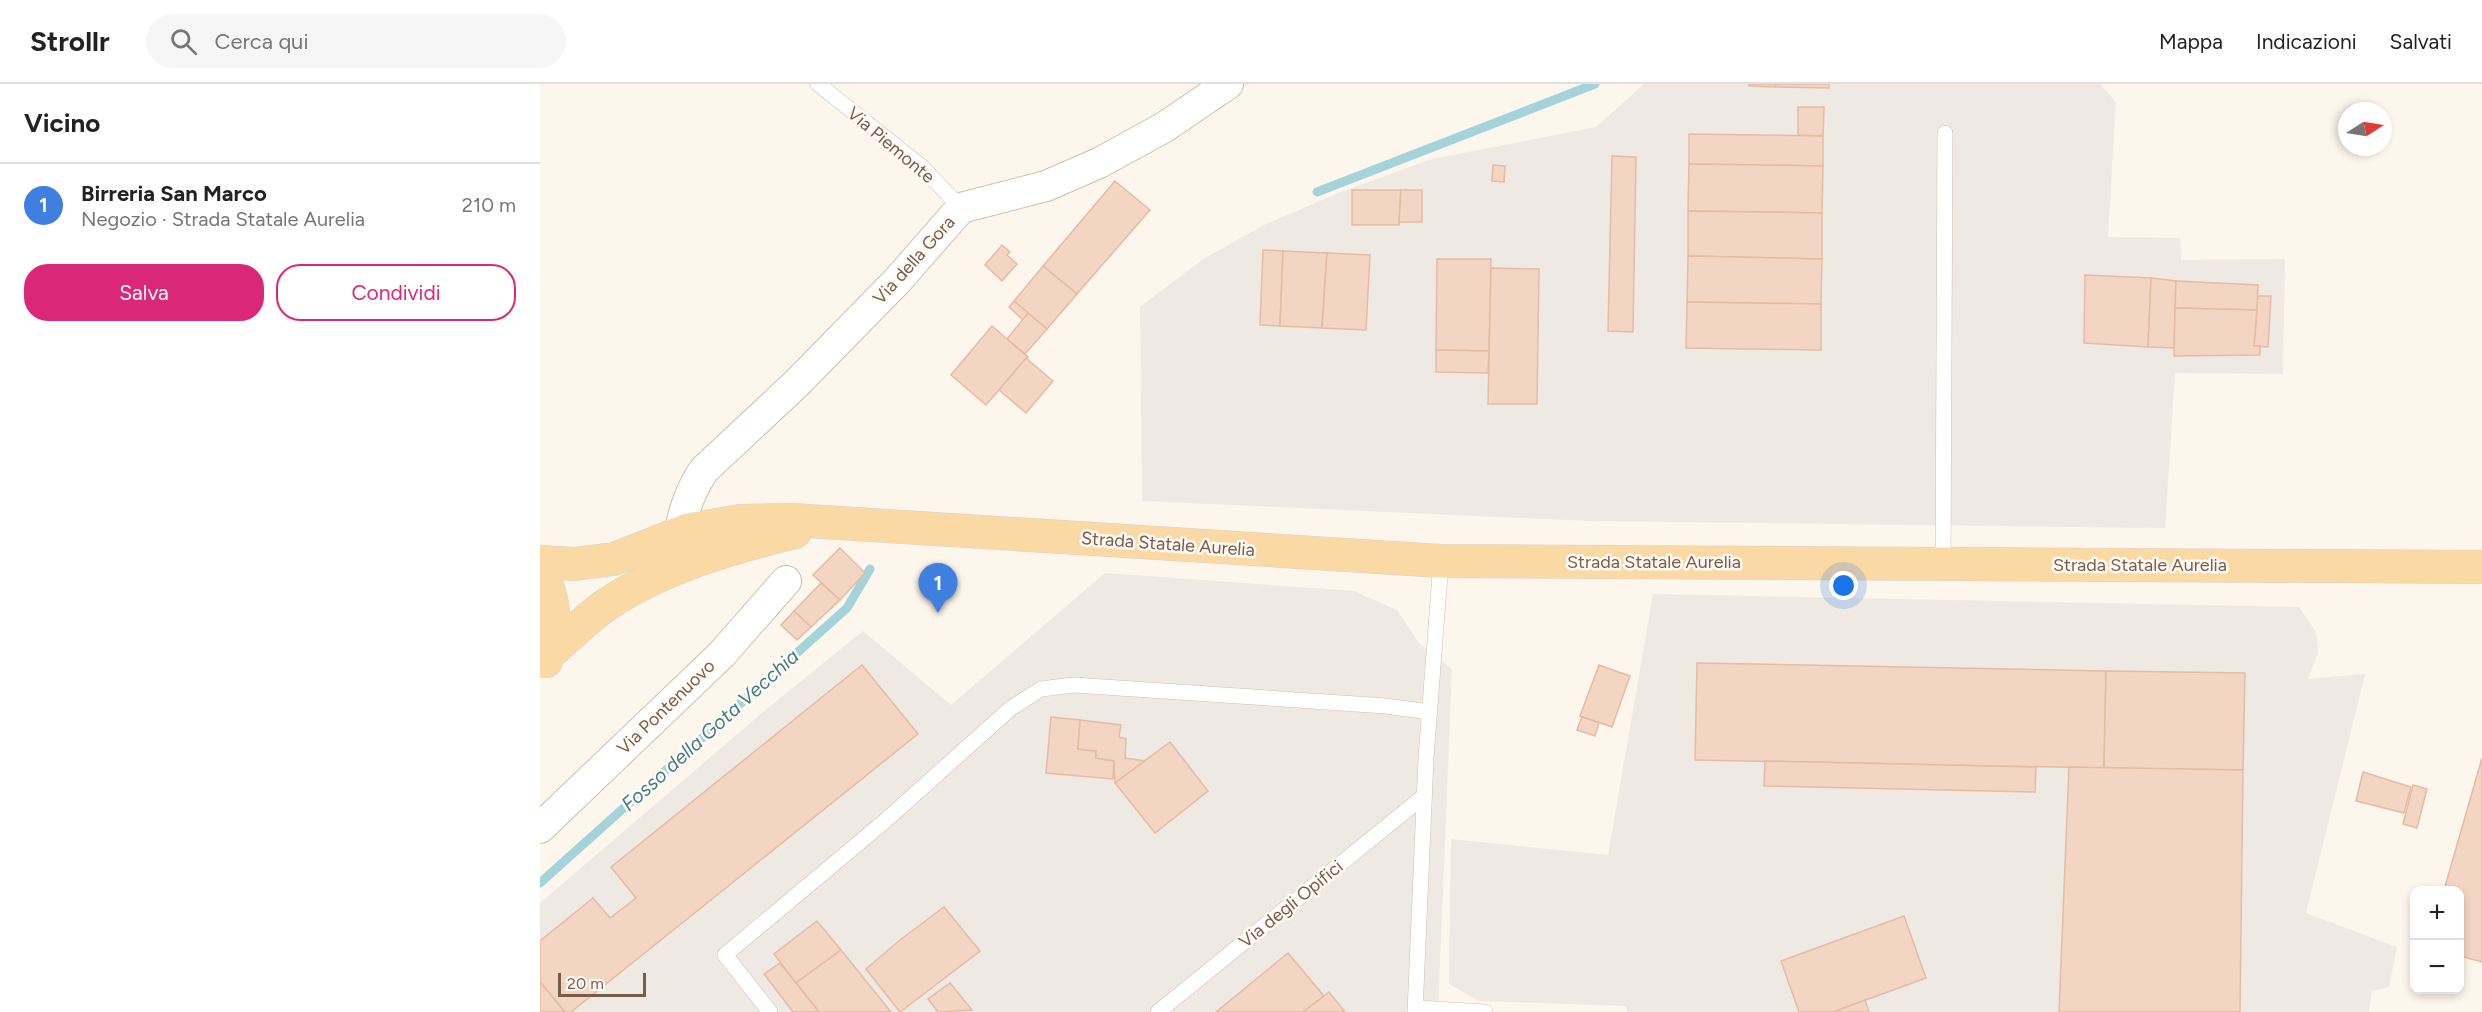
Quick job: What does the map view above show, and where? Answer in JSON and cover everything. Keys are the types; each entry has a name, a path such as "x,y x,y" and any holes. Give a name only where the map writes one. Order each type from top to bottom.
{"main road":[{"name":"Strada Statale Aurelia","path":"540,562 574,564 614,559 679,534 740,521 792,520 826,524 1441,561 2482,567"},
{"name":"Strada Statale Aurelia","path":"545,661 607,605 622,597 700,560 826,524"},
{"name":"Strada Statale Aurelia","path":"540,570 547,582 553,612 553,645 545,661"}],"street":[{"name":"Via della Gora","path":"622,597 639,576 674,555 679,547 679,534 692,486 704,470 796,384 897,282 961,208 1046,186 1099,163 1163,128 1228,84"},
{"name":"Via Pontenuovo","path":"540,828 722,654 786,581"}],"lane":[{"name":"Via Piemonte","path":"819,84 922,167 961,208"},
{"path":"1943,564 1945,133"},
{"path":"1441,561 1424,796 1415,1010 1485,1012"},
{"path":"770,1012 725,955 885,821 1011,708 1041,689 1074,685 1386,706 1430,712"},
{"name":"Via degli Opifici","path":"1158,1012 1424,796"}],"shaded area":[{"path":"1644,84 2100,84 2116,102 2108,237 2180,238 2181,260 2285,259 2283,374 2175,373 2165,528 1590,521 1142,501 1140,307 1203,259 1266,224 1341,192 1432,159 1596,127"},
{"path":"1105,573 1354,591 1397,610 1419,643 1452,669 1438,1012 540,1012 540,903 769,707 863,631 951,705"},
{"path":"1653,594 2299,607 2316,632 2318,653 2308,679 2365,674 2306,913 2397,947 2389,987 2372,991 2369,1012 1627,1012 1626,1006 1479,1001 1449,984 1451,839 1608,855"}],"building":[{"path":"1749,84 1776,84 1775,87 1749,86"},
{"path":"1776,84 1829,84 1829,88 1775,87"},
{"path":"1798,107 1824,107 1823,136 1798,135"},
{"path":"1689,134 1823,136 1823,166 1689,164"},
{"path":"1612,156 1636,157 1633,332 1608,331"},
{"path":"1689,164 1823,166 1822,213 1688,211"},
{"path":"1493,165 1505,166 1504,182 1492,181"},
{"path":"1115,181 1150,210 1077,294 1043,266"},
{"path":"1352,190 1401,190 1399,225 1352,225"},
{"path":"1401,190 1422,190 1422,222 1399,222"},
{"path":"1688,211 1822,213 1822,259 1688,256"},
{"path":"1002,245 1010,252 1007,255 1017,264 1002,281 985,265"},
{"path":"1263,250 1283,251 1280,326 1260,325"},
{"path":"1283,251 1327,253 1322,328 1280,326"},
{"path":"1327,253 1370,255 1366,330 1322,328"},
{"path":"1688,256 1822,259 1821,304 1687,302"},
{"path":"1437,259 1491,259 1489,351 1436,350"},
{"path":"1043,266 1077,294 1047,329 1014,301"},
{"path":"1491,268 1539,269 1537,404 1488,404"},
{"path":"2085,275 2151,278 2148,347 2084,343"},
{"path":"2151,278 2176,281 2174,348 2148,347"},
{"path":"2176,281 2258,285 2257,310 2175,308"},
{"path":"2258,296 2271,296 2268,347 2254,346"},
{"path":"1014,301 1028,313 1023,320 1009,307"},
{"path":"1687,302 1821,304 1821,350 1686,348"},
{"path":"2175,308 2257,310 2254,346 2260,346 2260,355 2174,356"},
{"path":"1028,313 1047,329 1025,354 1007,339"},
{"path":"992,326 1028,357 986,405 951,375"},
{"path":"1436,350 1489,351 1488,373 1436,372"},
{"path":"1026,358 1053,381 1026,413 999,390"},
{"path":"840,548 865,573 840,600 813,575"},
{"path":"821,583 840,600 811,627 794,611"},
{"path":"794,611 811,627 797,640 781,625"},
{"path":"1697,663 2106,671 2104,768 1695,760"},
{"path":"862,665 918,734 571,1012 565,1012 540,982 540,941 593,898 610,918 636,898 611,867"},
{"path":"1599,665 1630,676 1612,727 1580,716"},
{"path":"2106,671 2245,673 2243,770 2104,768"},
{"path":"1051,717 1080,720 1078,749 1096,751 1096,758 1114,761 1113,779 1046,773"},
{"path":"1582,717 1599,723 1595,736 1577,730"},
{"path":"1080,720 1121,725 1119,737 1126,739 1125,758 1146,761 1115,783 1114,761 1096,758 1096,751 1078,749"},
{"path":"1170,742 1208,791 1155,833 1115,783"},
{"path":"2482,758 2482,962 2464,957 2464,886 2445,886"},
{"path":"1765,761 2036,767 2035,792 1764,786"},
{"path":"2069,767 2243,770 2240,1012 2059,1012"},
{"path":"2363,772 2411,787 2404,813 2356,801"},
{"path":"2413,785 2427,789 2417,828 2403,824"},
{"path":"944,907 980,951 900,1012 866,969"},
{"path":"1904,916 1926,978 1833,1012 1799,1012 1781,961"},
{"path":"817,921 841,950 796,983 774,954"},
{"path":"841,950 891,1012 819,1012 796,983"},
{"path":"1288,953 1324,996 1303,1012 1216,1012"},
{"path":"780,963 819,1012 793,1012 764,974"},
{"path":"540,982 565,1012 540,1012"},
{"path":"950,983 972,1010 938,1012 928,999"},
{"path":"1329,992 1345,1012 1303,1012 1324,996"},
{"path":"1865,1000 1869,1012 1836,1012 1836,1011"}],"waterway":[{"name":"Fosso della Gota Vecchia","path":"1317,192 1595,84"},
{"name":"Fosso della Gota Vecchia","path":"540,883 847,608 870,569"}],"place":[{"name":"Birreria San Marco","path":"938,613"}]}
